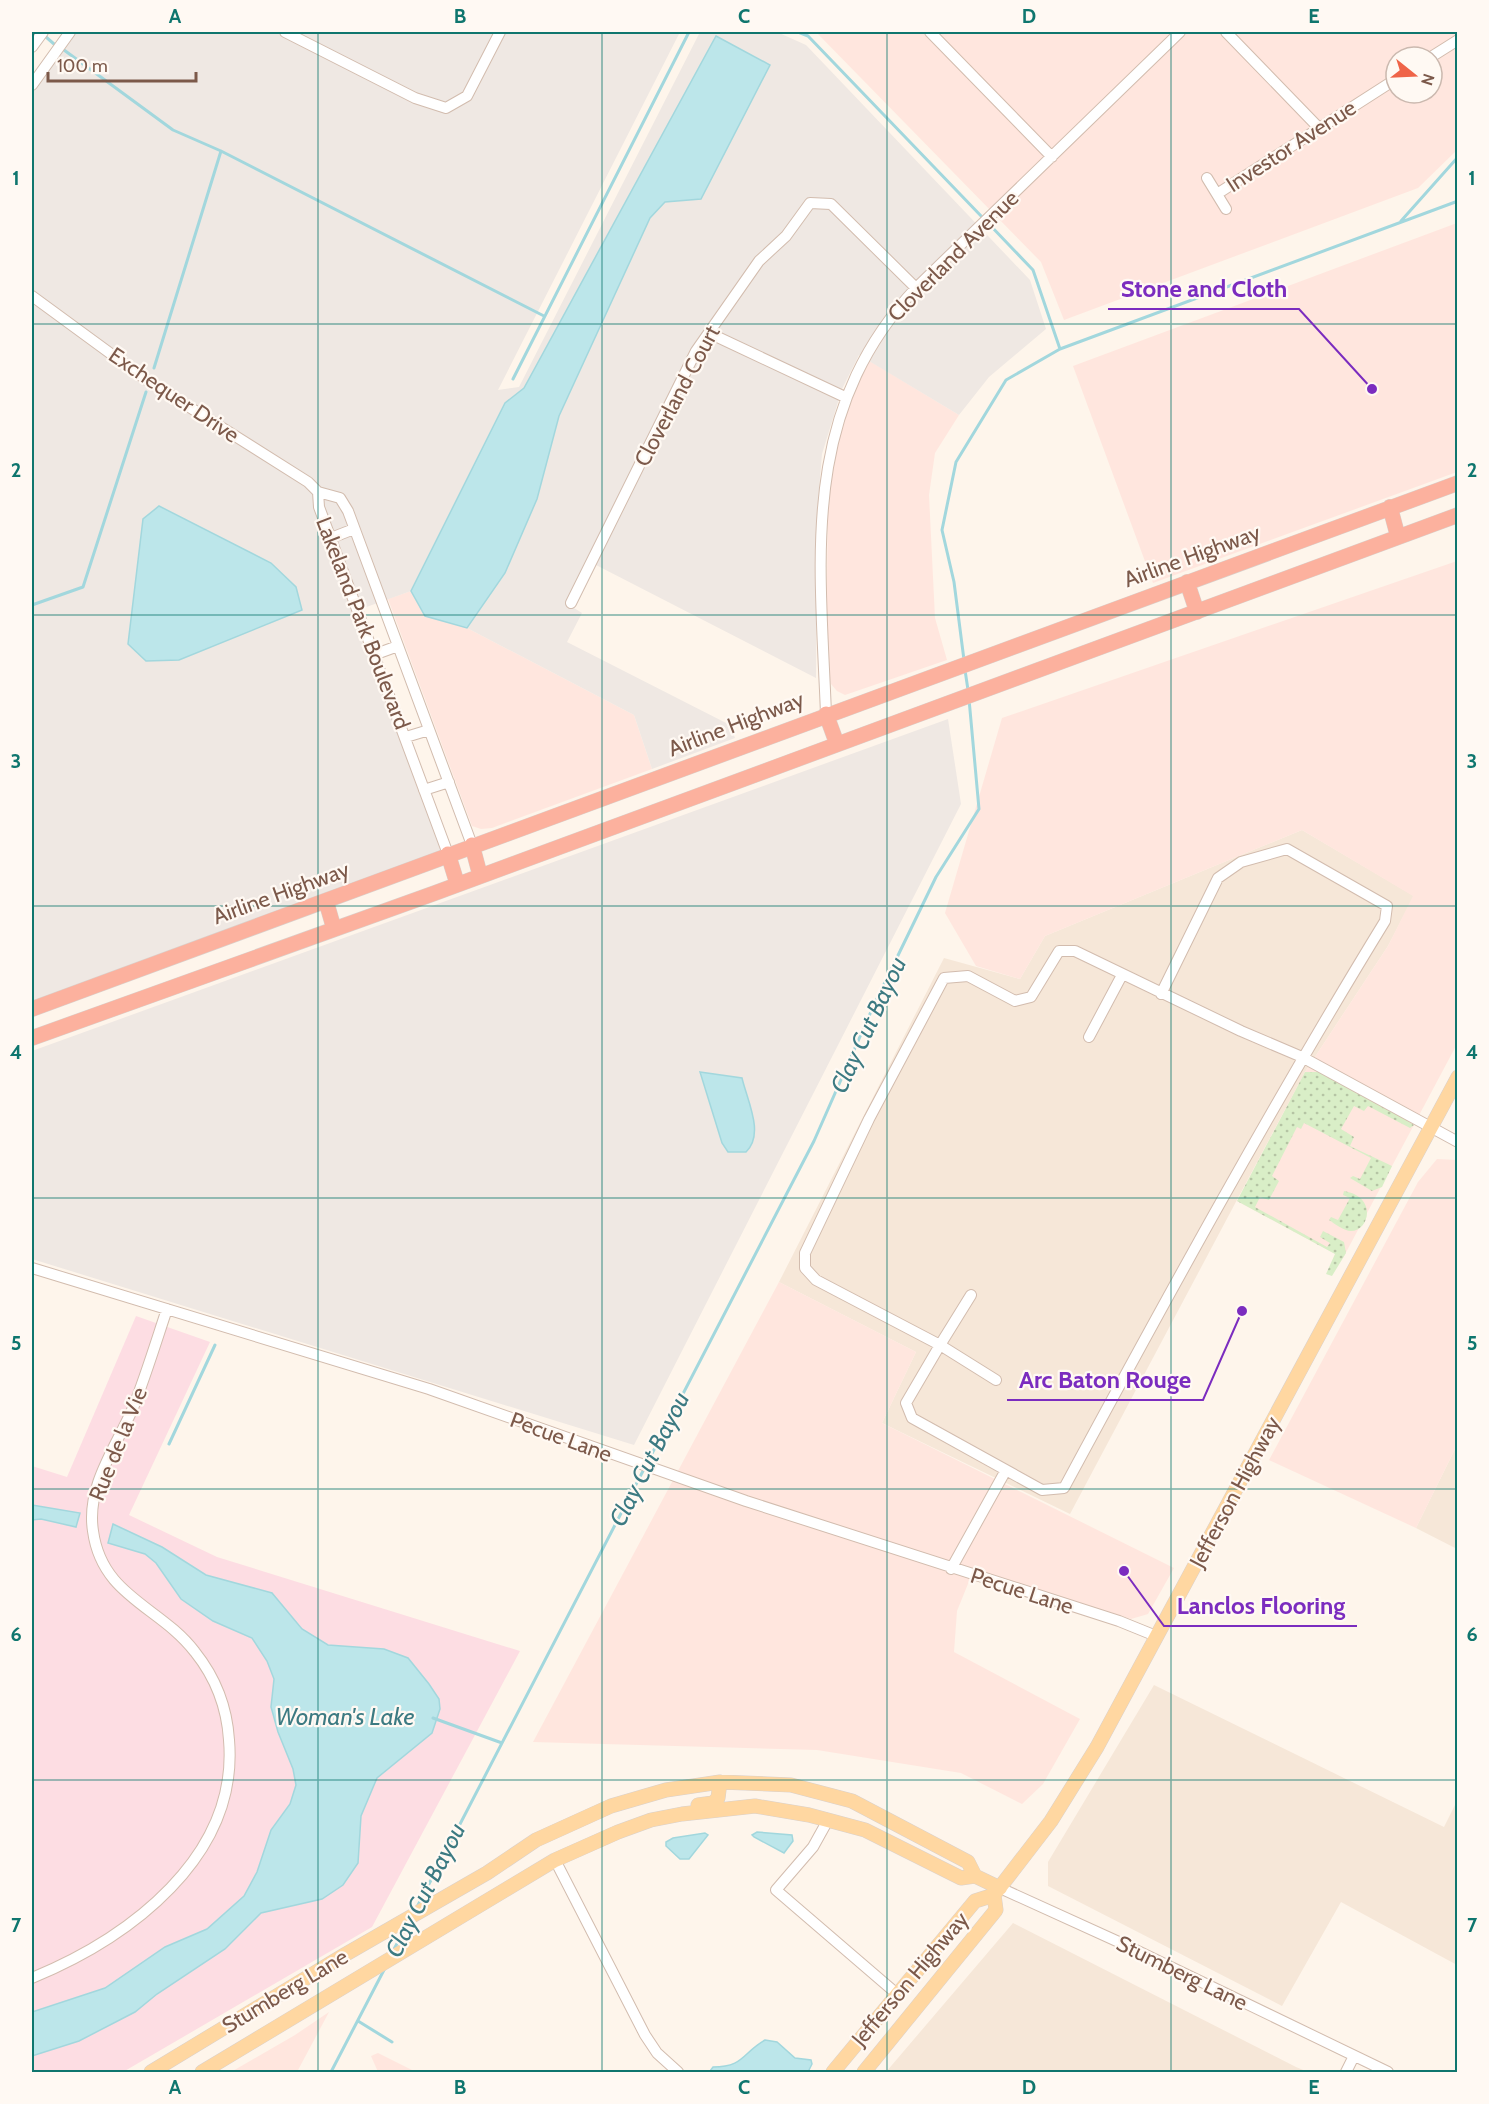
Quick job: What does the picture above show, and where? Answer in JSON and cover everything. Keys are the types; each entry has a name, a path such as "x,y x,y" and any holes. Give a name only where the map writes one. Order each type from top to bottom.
{"highway":[{"name":"Airline Highway","path":"32,1009 472,845 753,744 826,714 1458,483"},
{"path":"1390,507 1398,537"},
{"path":"32,1038 1458,515"},
{"path":"1187,582 1197,612"},
{"path":"826,714 837,744"},
{"path":"472,845 480,875"},
{"path":"448,854 457,884"},
{"path":"326,901 334,929"}],"main road":[{"name":"Jefferson Highway","path":"833,2073 843,2066 897,1994 975,1901 997,1892 1068,1795 1458,1077"},
{"name":"Stumberg Lane","path":"152,2073 346,1954 487,1873 536,1840 603,1811 666,1790 720,1782 791,1785 852,1801 968,1862 975,1876 997,1892"},
{"path":"682,1814 688,1805 713,1803 718,1798 720,1782"},
{"name":"Stumberg Lane","path":"202,2073 555,1860 634,1825 682,1814 755,1806 828,1820 865,1830 961,1878 975,1876"},
{"path":"574,1851 570,1840 572,1833 596,1819 603,1811"},
{"name":"Jefferson Highway","path":"864,2073 996,1910 997,1892"}],"street":[{"path":"32,47 43,32"},
{"path":"32,85 70,32"},
{"path":"285,32 415,98 447,108 466,96 500,32"},
{"path":"930,32 1052,157"},
{"name":"Cloverland Avenue","path":"826,714 821,584 825,482 831,445 844,397 870,347 898,307 1180,32"},
{"path":"1226,32 1319,128"},
{"path":"1444,49 1458,40"},
{"name":"Investor Avenue","path":"1216,194 1384,87"},
{"path":"1207,178 1226,209"},
{"name":"Cloverland Court","path":"570,603 696,351 759,261 786,236 810,203 831,204 916,288"},
{"name":"Exchequer Drive","path":"32,296 148,381 308,482 318,492"},
{"path":"708,333 844,397"},
{"name":"Lakeland Park Boulevard","path":"448,854 376,654 319,507 318,492 340,498 354,529 472,845"},
{"path":"331,538 354,529"},
{"path":"376,654 398,646"},
{"path":"406,737 429,730"},
{"path":"424,790 449,782"},
{"path":"971,1295 906,1403 912,1418 1042,1490 1064,1488 1216,1206 1302,1057 1385,921 1387,906 1287,849 1241,862 1218,878 1161,994"},
{"path":"996,1380 940,1345 816,1280 805,1268 805,1253 869,1119 944,978 968,976 1015,1001 1031,997 1059,951 1075,951 1161,994 1302,1057 1458,1142"},
{"path":"1089,1037 1122,975"},
{"name":"Pecue Lane","path":"32,1268 429,1389 612,1456 951,1569 1119,1621 1156,1636"},
{"name":"Rue de la Vie","path":"32,1978 82,1954 114,1934 175,1883 207,1841 220,1815 228,1784 229,1735 216,1687 196,1652 182,1636 114,1582 98,1554 92,1522 95,1488 133,1408 167,1309"},
{"path":"951,1569 1006,1470"},
{"path":"828,1820 813,1847 776,1890 897,1994"},
{"path":"555,1860 645,2036 657,2053 678,2073"},
{"name":"Stumberg Lane","path":"997,1892 1121,1943 1388,2073"},
{"path":"1346,2073 1354,2056"}],"shaded area":[{"path":"71,32 680,32 498,390 519,387 700,32 777,32 806,45 1030,280 1046,329 989,377 959,415 859,355 842,389 822,454 817,514 816,678 596,565 574,608 582,613 567,642 730,725 735,738 652,769 634,715 467,628 425,616 411,591 358,610 448,854 32,1004 32,86"},
{"path":"816,32 1457,32 1457,150 1418,188 1064,320 1041,262"},
{"path":"1457,223 1457,472 1153,583 1073,366"},
{"path":"868,360 959,415 935,453 929,495 935,618 947,660 845,695 831,684 826,660 828,498 840,427"},
{"path":"1457,561 1457,1044 1343,1258 1237,1201 1305,1072 1388,946 1413,896 1302,830 1045,936 1020,979 976,966 945,913 1002,718"},
{"path":"411,591 425,616 467,628 634,715 652,769 492,828 481,829 472,826 388,599"},
{"path":"948,719 961,804 634,1445 32,1259 32,1051"},
{"path":"1302,830 1414,896 1388,946 1305,1072 1070,1514 882,1423 916,1352 779,1282 944,958 1020,979 1045,936"},
{"path":"1437,1159 1457,1160 1457,1445 1416,1528 1269,1460 1418,1182"},
{"path":"779,1282 916,1352 882,1423 1174,1568 1148,1614 1131,1619 974,1569 957,1611 954,1652 1080,1719 1043,1784 1022,1804 961,1773 817,1750 533,1742"},
{"path":"136,1316 210,1342 129,1515 217,1557 520,1651 372,1927 123,2072 32,2072 32,1466 67,1477"},
{"path":"1457,1445 1457,1549 1416,1528"},
{"path":"1154,1685 1444,1827 1457,1801 1457,1965 1341,1902 1282,2006 1048,1886 1048,1862"},
{"path":"1013,1923 1296,2067 1308,2072 886,2072"},
{"path":"329,2012 297,2072 231,2072 295,2035"},
{"path":"378,2053 416,2072 378,2072 371,2056"}],"green space":[{"path":"1305,1072 1319,1072 1371,1098 1414,1125 1410,1128 1368,1106 1364,1111 1354,1106 1341,1129 1354,1137 1350,1146 1392,1166 1382,1187 1372,1191 1350,1178 1353,1176 1360,1179 1371,1158 1304,1123 1301,1129 1297,1127 1272,1176 1279,1181 1269,1200 1260,1197 1255,1207 1327,1247 1330,1243 1320,1237 1323,1231 1344,1242 1346,1253 1332,1276 1326,1274 1335,1254 1237,1201"},
{"path":"1344,1191 1355,1194 1366,1206 1366,1220 1357,1230 1345,1230 1329,1220 1331,1217 1338,1220 1350,1198 1343,1195"}],"water":[{"path":"716,36 770,65 701,199 665,202 650,218 559,416 537,499 505,573 467,628 425,616 411,591 505,403 524,388"},
{"path":"159,506 271,563 296,587 302,610 179,660 146,661 128,644 143,519"},
{"path":"700,1072 742,1078 754,1126 754,1136 746,1152 728,1152 722,1143"},
{"path":"32,1505 80,1513 76,1527 41,1519 32,1520"},
{"name":"Woman's Lake","path":"113,1524 162,1547 206,1575 272,1593 302,1629 328,1645 384,1649 408,1658 439,1699 440,1709 432,1733 377,1778 361,1816 358,1863 343,1885 322,1899 261,1913 225,1949 157,1994 135,2012 79,2041 32,2056 32,2012 105,1988 165,1947 207,1929 244,1896 257,1872 271,1830 290,1804 296,1785 293,1769 271,1707 274,1679 267,1661 252,1638 213,1621 181,1599 156,1563 145,1554 108,1543"},
{"path":"757,1832 792,1835 793,1841 784,1853 752,1835"},
{"path":"705,1833 708,1835 689,1859 680,1859 666,1846 666,1842 673,1838"},
{"path":"765,2040 777,2042 795,2058 811,2060 812,2064 808,2072 710,2071 713,2067 737,2062"}],"waterway":[{"path":"513,379 689,32"},
{"path":"798,32 808,36 983,218"},
{"path":"46,37 54,44"},
{"path":"64,50 173,130 221,151"},
{"path":"154,368 221,151 544,316"},
{"path":"1401,221 1458,157"},
{"name":"Clay Cut Bayou","path":"964,660 954,582 942,530 956,462 1006,380 1060,349 1458,201"},
{"path":"988,223 1033,270 1060,349"},
{"path":"32,605 83,587 146,392"},
{"name":"Clay Cut Bayou","path":"965,670 968,690"},
{"name":"Clay Cut Bayou","path":"416,1909 814,1141 873,1007 936,877 979,809 969,699"},
{"path":"169,1444 215,1345"},
{"path":"433,1718 502,1743"},
{"name":"Clay Cut Bayou","path":"393,1951 407,1925"},
{"name":"Clay Cut Bayou","path":"331,2072 385,1968"},
{"path":"358,2021 392,2042"}],"place":[{"name":"Stone and Cloth","path":"1372,389"},
{"name":"Arc Baton Rouge","path":"1242,1311"},
{"name":"Lanclos Flooring","path":"1124,1571"}]}
